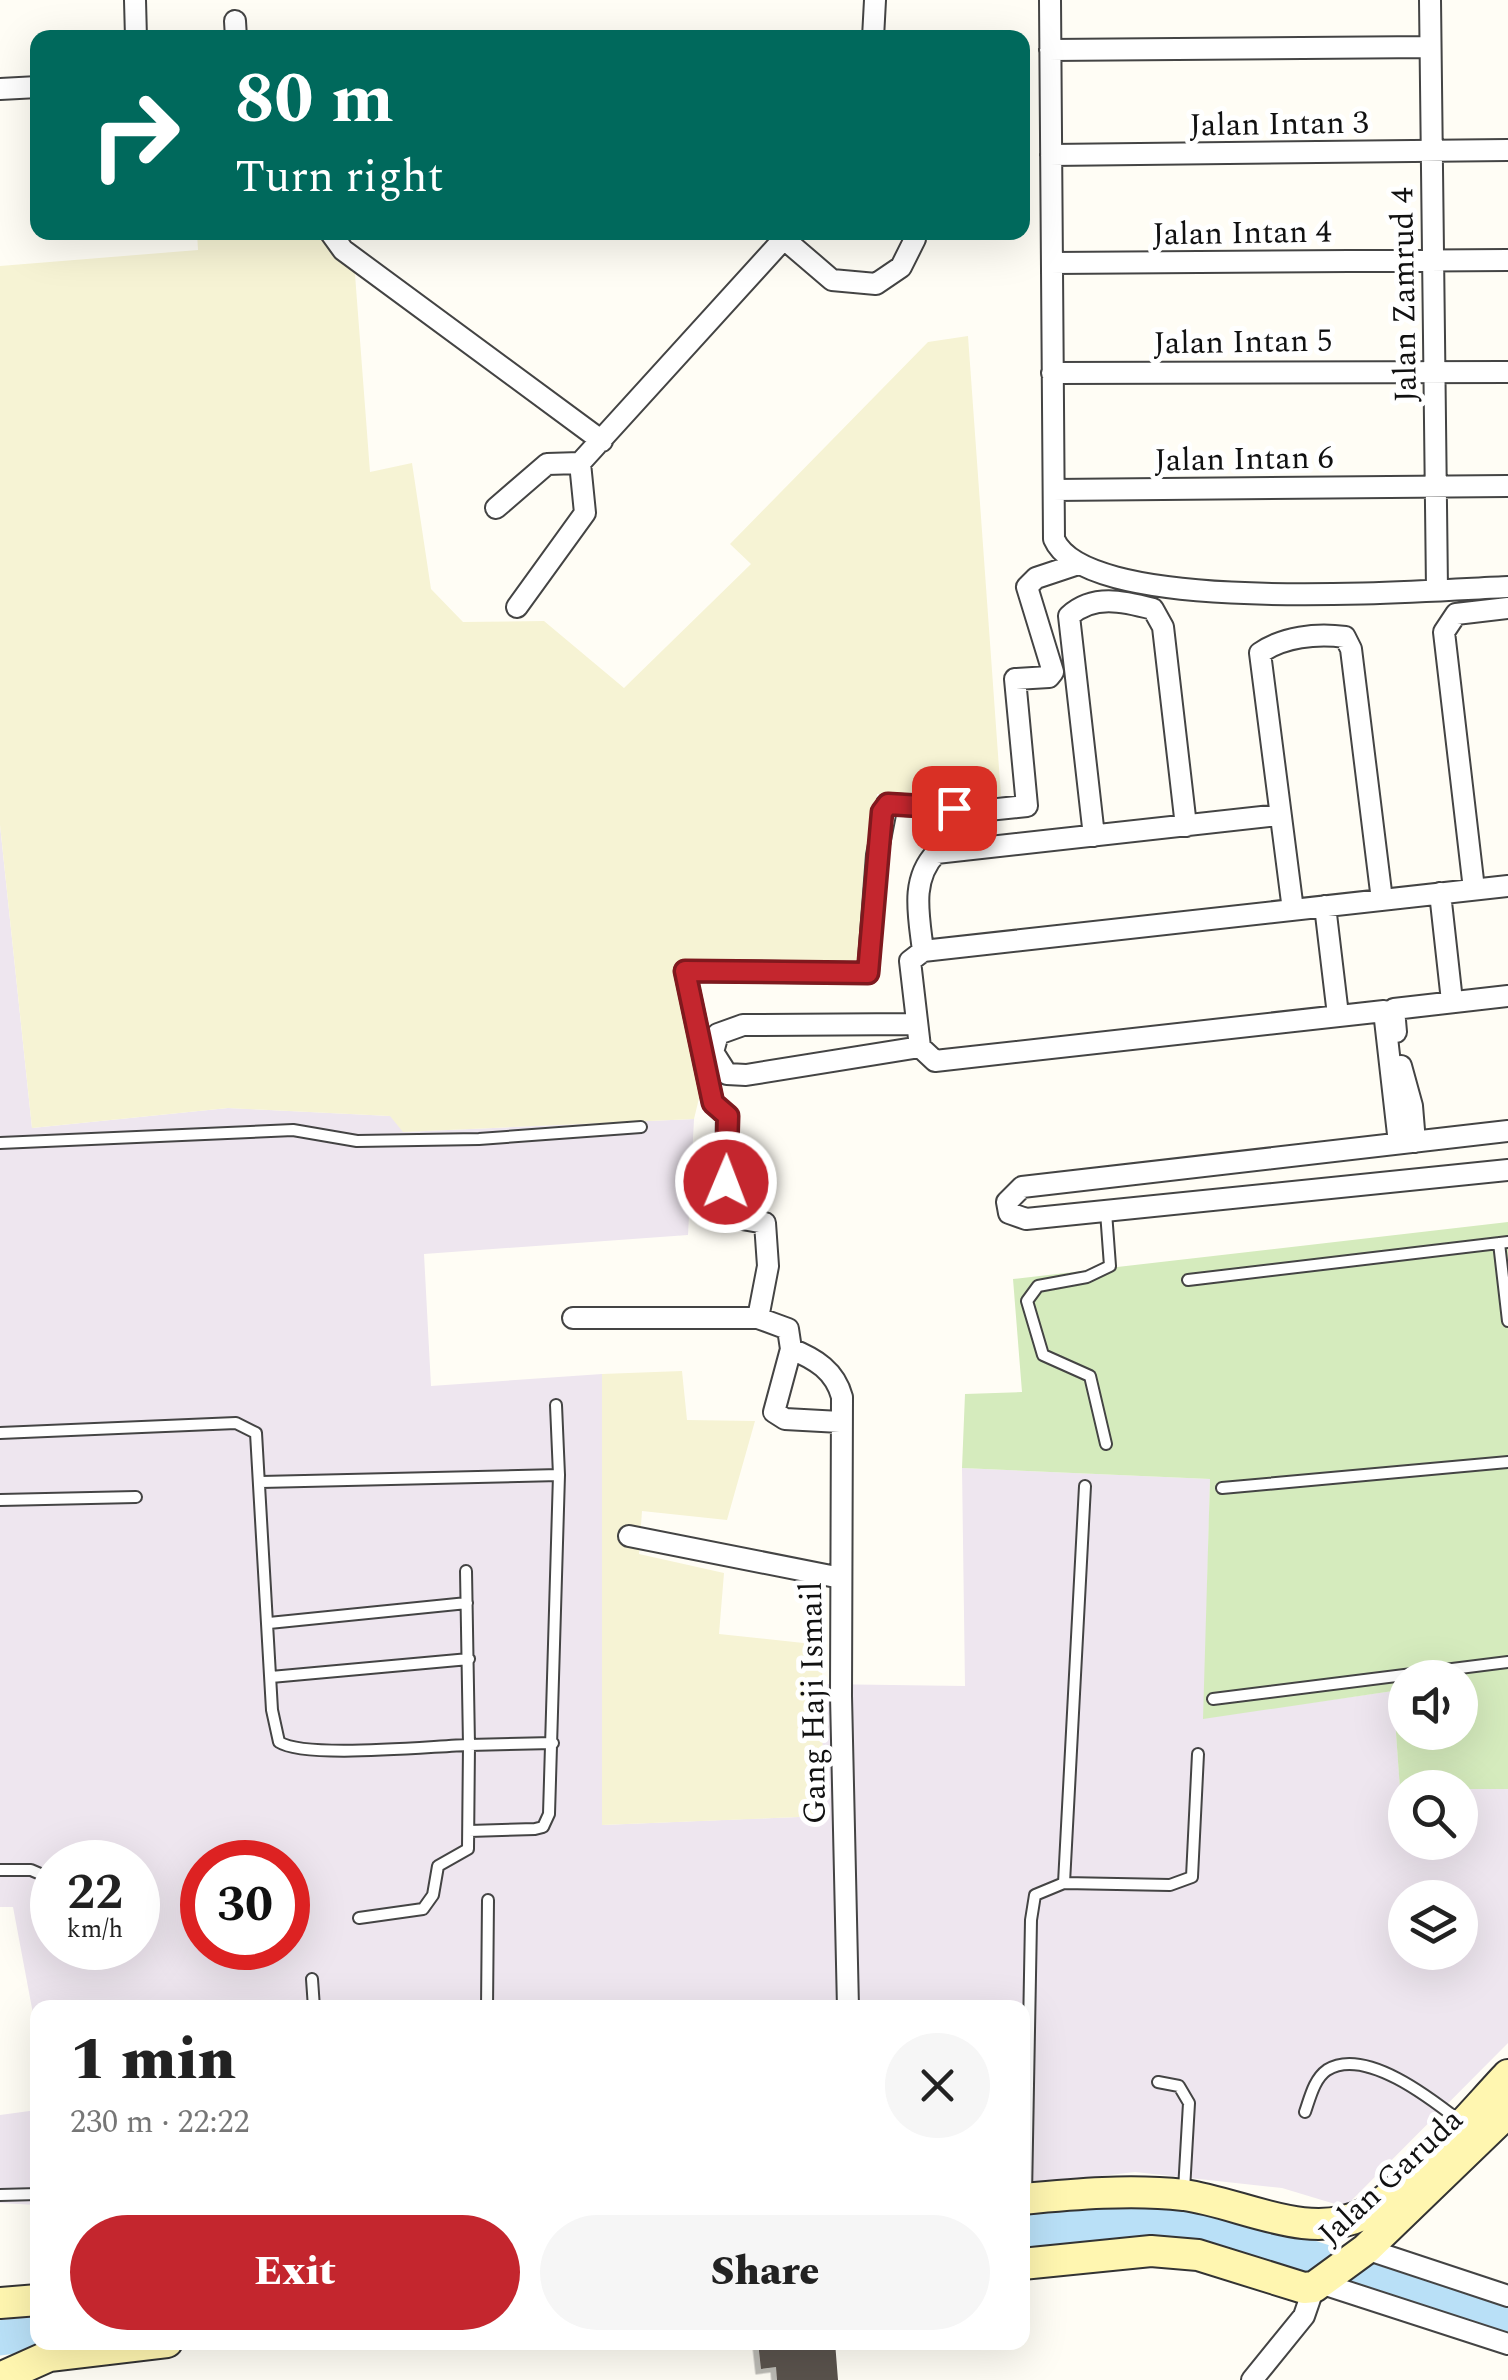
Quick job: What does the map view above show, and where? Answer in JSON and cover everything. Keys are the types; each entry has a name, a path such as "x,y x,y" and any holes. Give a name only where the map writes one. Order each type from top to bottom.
{"main road":[{"name":"Jalan Garuda","path":"1030,2198 1088,2193 1184,2196 1308,2224 1336,2224 1366,2213 1508,2075"},
{"name":"Jalan Garuda","path":"1030,2263 1151,2251 1198,2256 1304,2288 1322,2284 1363,2252 1508,2112"},
{"path":"0,2303 30,2301"},
{"path":"0,2378 48,2356 99,2350"}],"street":[{"path":"136,0 136,30"},
{"path":"873,30 875,0"},
{"path":"1050,0 1054,538 1060,553 1078,564 1220,595 1508,587"},
{"name":"Jalan Zamrud 4","path":"1430,0 1437,589"},
{"path":"1050,50 1430,47"},
{"path":"0,89 30,87"},
{"name":"Jalan Intan 3","path":"1051,156 1508,150"},
{"path":"336,240 343,250 602,440"},
{"path":"496,508 547,464 580,464 779,240"},
{"path":"787,240 832,280 876,284 900,267 914,240"},
{"name":"Jalan Intan 4","path":"1052,264 1508,260"},
{"name":"Jalan Intan 5","path":"1052,373 1508,372"},
{"path":"517,607 586,513 580,464"},
{"name":"Jalan Intan 6","path":"1054,490 1508,486"},
{"path":"758,1318 768,1266 766,1223 725,1216 728,1116 713,1103 685,971 868,973 876,855 888,804 988,810 1027,806 1014,680 1048,677 1053,672 1027,587 1036,578 1078,564"},
{"path":"1094,836 1069,616 1083,603 1122,600 1153,608 1163,626 1186,826"},
{"path":"1474,890 1444,632 1456,614 1508,608"},
{"path":"1293,910 1260,653 1277,642 1345,637 1351,649 1382,900"},
{"path":"923,951 917,899 922,868 936,853 1279,816"},
{"path":"1407,1142 1384,1011 935,1061 920,1048 910,962 923,951 1508,886"},
{"path":"1440,893 1452,1001"},
{"path":"1325,906 1338,1015"},
{"path":"1394,1052 1394,1009 1508,996"},
{"path":"915,1024 743,1026 718,1034 714,1058 727,1074 746,1075 920,1048"},
{"path":"1508,1131 1022,1186 1007,1202 1010,1213 1026,1219 1508,1170"},
{"path":"1330,1151 1335,1189"},
{"path":"573,1318 758,1318 788,1330 791,1349 774,1412 785,1419 840,1422"},
{"name":"Gang Haji Ismail","path":"791,1349 810,1357 837,1378 842,1398 848,2000"},
{"path":"628,1536 841,1578"},
{"path":"1363,2252 1508,2296"},
{"path":"1252,2380 1304,2316 1322,2284 1508,2344"}],"lane":[{"path":"0,1143 293,1130 357,1141 479,1140 642,1127"},
{"path":"1106,1212 1110,1266 1087,1277 1038,1286 1028,1301 1043,1355 1090,1376 1106,1444"},
{"path":"1188,1280 1503,1243 1508,1321"},
{"path":"468,1831 543,1827 549,1814 558,1475 556,1405"},
{"path":"0,1433 236,1423 256,1433 274,1732 288,1748 553,1743"},
{"path":"1222,1488 1508,1462"},
{"path":"261,1482 558,1475"},
{"path":"1064,1883 1085,1486"},
{"path":"0,1500 136,1497"},
{"path":"359,1918 423,1909 433,1895 438,1866 468,1849 466,1570"},
{"path":"269,1623 467,1603"},
{"path":"271,1677 469,1659"},
{"path":"1214,1699 1508,1662"},
{"path":"1029,2000 1031,1920 1036,1896 1064,1883 1170,1885 1192,1876 1198,1754"},
{"path":"0,1870 30,1870"},
{"path":"487,2000 488,1900"},
{"path":"312,1979 313,2000"},
{"path":"1305,2112 1314,2086 1327,2070 1350,2064 1395,2076 1462,2123"},
{"path":"1158,2082 1179,2086 1189,2103 1184,2196"},
{"path":"0,2196 30,2194"}],"shaded area":[{"path":"197,240 338,240 353,248 370,472 412,463 431,589 463,622 544,621 624,688 751,564 730,544 928,342 968,336 1001,796 877,794 864,971 681,966 701,1090 694,1119 403,1132 390,1116 228,1108 32,1128 0,825 0,266 198,250"},
{"path":"0,825 32,1128 228,1108 391,1116 404,1132 694,1119 688,1235 424,1254 431,1386 602,1374 602,1825 822,1816 819,1684 965,1686 962,1468 1210,1479 1204,1718 1388,1692 1388,1750 1397,1750 1399,1770 1388,1770 1388,1860 1478,1860 1478,1789 1508,1789 1508,2043 1345,2207 1282,2188 1135,2172 1030,2184 1030,2000 30,2000 13,1907 0,1907"},
{"path":"682,1371 687,1420 755,1421 727,1520 642,1511 639,1554 724,1573 719,1634 822,1645 823,1816 602,1825 602,1374"},
{"path":"30,2111 30,2205 0,2203 0,2115"}],"green space":[{"path":"1508,1222 1508,1789 1478,1789 1478,1770 1399,1770 1397,1750 1478,1750 1478,1660 1388,1660 1388,1692 1203,1719 1210,1479 962,1468 965,1394 1022,1392 1013,1279"}],"building":[{"path":"759,2350 836,2350 838,2380 777,2380 776,2367 761,2369"}],"waterway":[{"path":"1030,2231 1151,2218 1218,2228 1508,2321"},
{"path":"0,2338 30,2334"}],"route":[{"path":"726,1182 728,1116 713,1103 685,971 868,973 882,812 888,804 954,808"}]}
